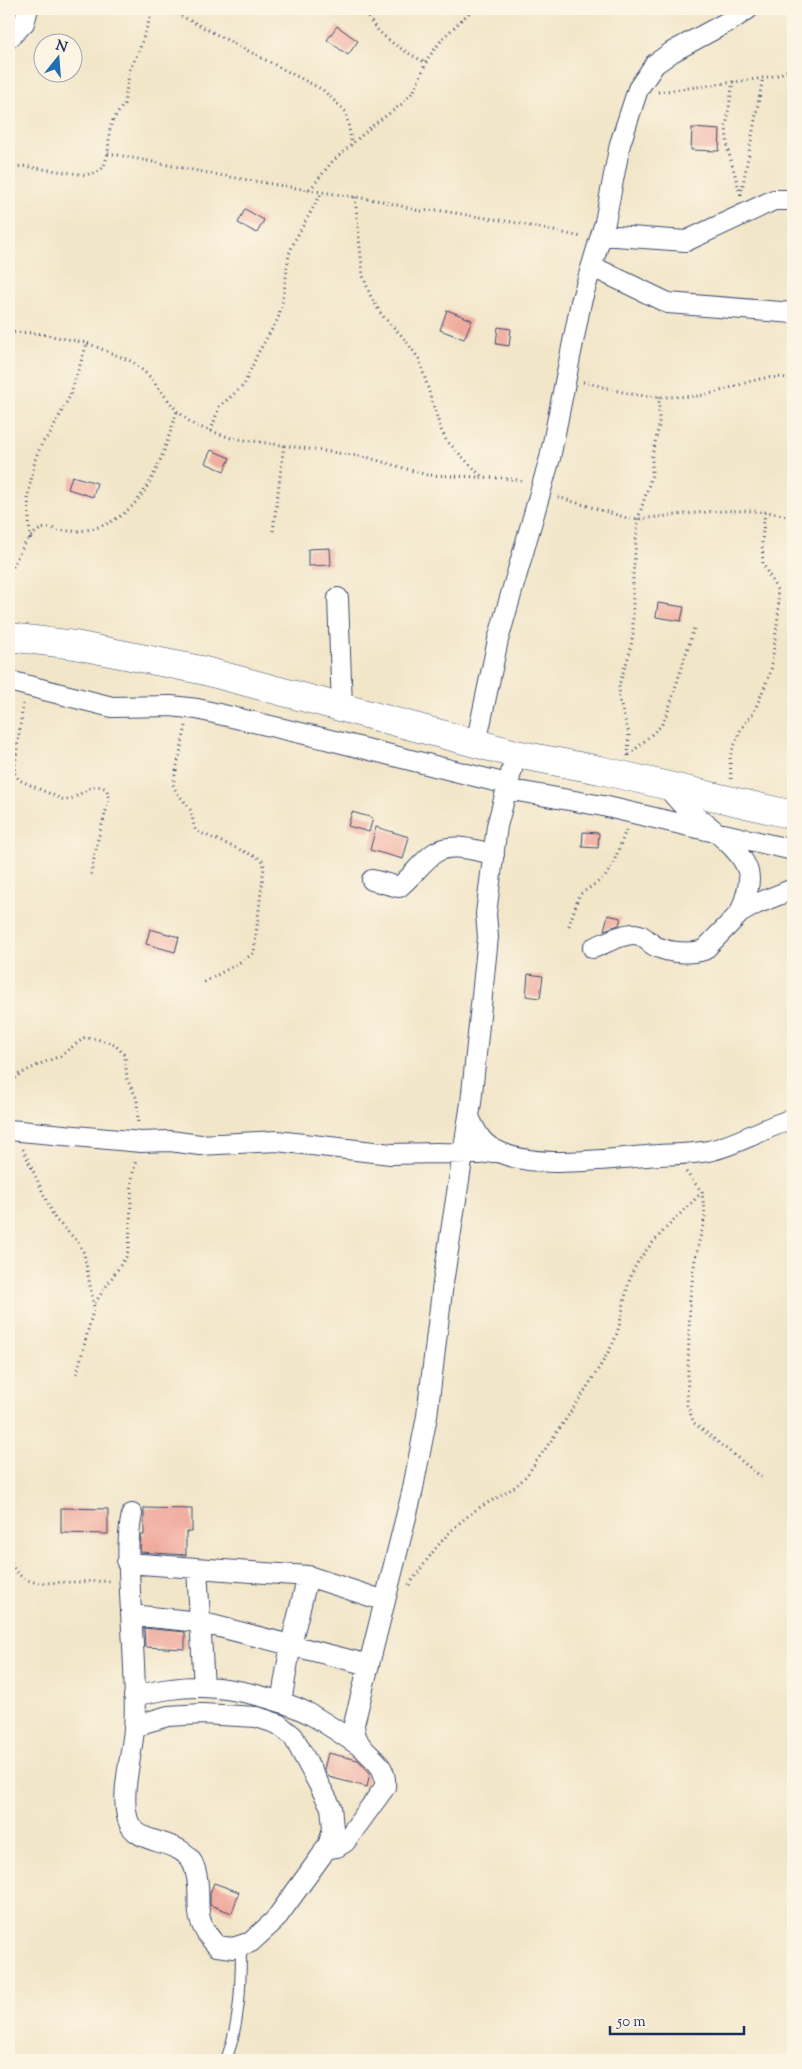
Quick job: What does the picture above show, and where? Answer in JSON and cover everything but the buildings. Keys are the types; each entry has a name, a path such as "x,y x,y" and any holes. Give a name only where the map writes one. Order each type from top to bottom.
{"street":[{"path":"9,38 24,23 28,9"},
{"path":"476,744 498,640 550,458 581,302 600,239 620,144 636,96 641,83 656,64 666,56 748,9"},
{"path":"600,239 686,241 774,200 793,200"},
{"path":"592,267 668,303 793,313"},
{"path":"338,598 342,707"},
{"path":"9,637 131,655 201,670 516,754 626,766 666,786 793,815"},
{"path":"17,684 112,707 162,706 190,708 322,738 507,787 629,812 793,850"},
{"path":"360,1746 355,1737 354,1724 412,1493 427,1416 443,1283 469,1116 488,937 486,914 497,826 516,754"},
{"path":"666,786 686,808 718,834 746,864 750,879 740,913"},
{"path":"372,880 398,886 412,877 436,852 452,847 494,854"},
{"path":"594,948 627,935 635,934 642,936 657,948 696,952 704,950 740,913 756,904 793,889"},
{"path":"469,1116 482,1142 496,1150 507,1156 551,1161 589,1161 708,1151 793,1119"},
{"path":"12,1130 139,1142 170,1141 200,1145 277,1141 391,1154 437,1153 462,1155 480,1154 496,1150"},
{"path":"132,1514 128,1535 128,1572 134,1730 126,1810 132,1829 146,1837 178,1847 189,1857 195,1869 198,1912 202,1928 216,1946 226,1948 241,1946 251,1942 275,1920 325,1849 333,1828 331,1807 293,1736 278,1724 257,1717 202,1714 162,1718 144,1723 134,1730"},
{"path":"128,1572 197,1568 308,1576 385,1599"},
{"path":"197,1568 204,1687"},
{"path":"281,1702 291,1644 308,1576"},
{"path":"131,1616 200,1622 369,1665"},
{"path":"134,1696 177,1688 204,1687 238,1692 281,1702 308,1714 360,1746 383,1769 386,1780 385,1787 345,1842 337,1847 325,1849"}],"lane":[{"path":"226,2060 234,2037 239,2005 241,1946"}],"path":[{"path":"9,168 22,166 86,175 100,171 104,166 108,153 110,128 124,104 130,69 140,48 153,9"},
{"path":"168,9 323,90 346,112 352,145"},
{"path":"363,9 374,27 394,46 426,63"},
{"path":"308,190 331,163 372,126 402,104 414,91 426,63 442,38 474,9"},
{"path":"636,96 778,75 793,68"},
{"path":"738,217 763,77"},
{"path":"733,81 726,127 728,150 741,197"},
{"path":"108,153 218,176 382,201 420,211 436,210 461,213 600,239"},
{"path":"211,431 219,407 244,385 258,353 278,319 283,299 289,254 294,240 322,192"},
{"path":"355,197 363,276 371,297 381,314 403,337 419,359 441,430 446,440 481,476"},
{"path":"9,332 43,334 87,343 133,362 149,376 177,411 194,425 231,438 366,457 427,475 481,476 517,480 541,492 627,518 638,519 722,511 765,512 793,518"},
{"path":"30,539 28,496 35,460 42,443 50,434 70,396 87,343"},
{"path":"566,378 632,394 659,396 698,396 737,387 770,376 793,380"},
{"path":"626,766 629,734 620,702 619,685 630,652 633,634 633,575 638,519 652,475 652,456 659,426 659,396"},
{"path":"9,576 19,554 30,539 40,530 45,528 67,531 84,530 105,525 120,516 136,501 160,461 177,411"},
{"path":"273,531 284,445"},
{"path":"734,801 730,756 741,729 754,712 768,679 779,608 778,590 763,564 762,541 765,512"},
{"path":"626,766 661,726 668,711 695,625"},
{"path":"17,684 14,760 16,777 27,784 64,800 72,800 95,786 104,788 108,794 109,800 90,878"},
{"path":"190,708 173,780 174,789 192,813 196,831 257,857 263,861 264,867 254,952 251,957 242,960 201,984"},
{"path":"568,926 578,895 605,877 613,864 625,834 629,812"},
{"path":"9,1086 18,1076 60,1056 84,1038 97,1039 114,1044 125,1055 127,1078 137,1099 139,1142 132,1178 130,1248 126,1257 94,1304"},
{"path":"12,1130 55,1219 77,1241 84,1252 94,1304 76,1377"},
{"path":"667,1155 683,1168 702,1192 705,1217 695,1259 690,1298 687,1405 694,1423 764,1479"},
{"path":"385,1599 402,1592 442,1538 468,1515 521,1483 584,1394 610,1349 616,1335 634,1266 648,1248 702,1192"},
{"path":"9,1559 17,1574 23,1579 38,1583 128,1572"}]}
